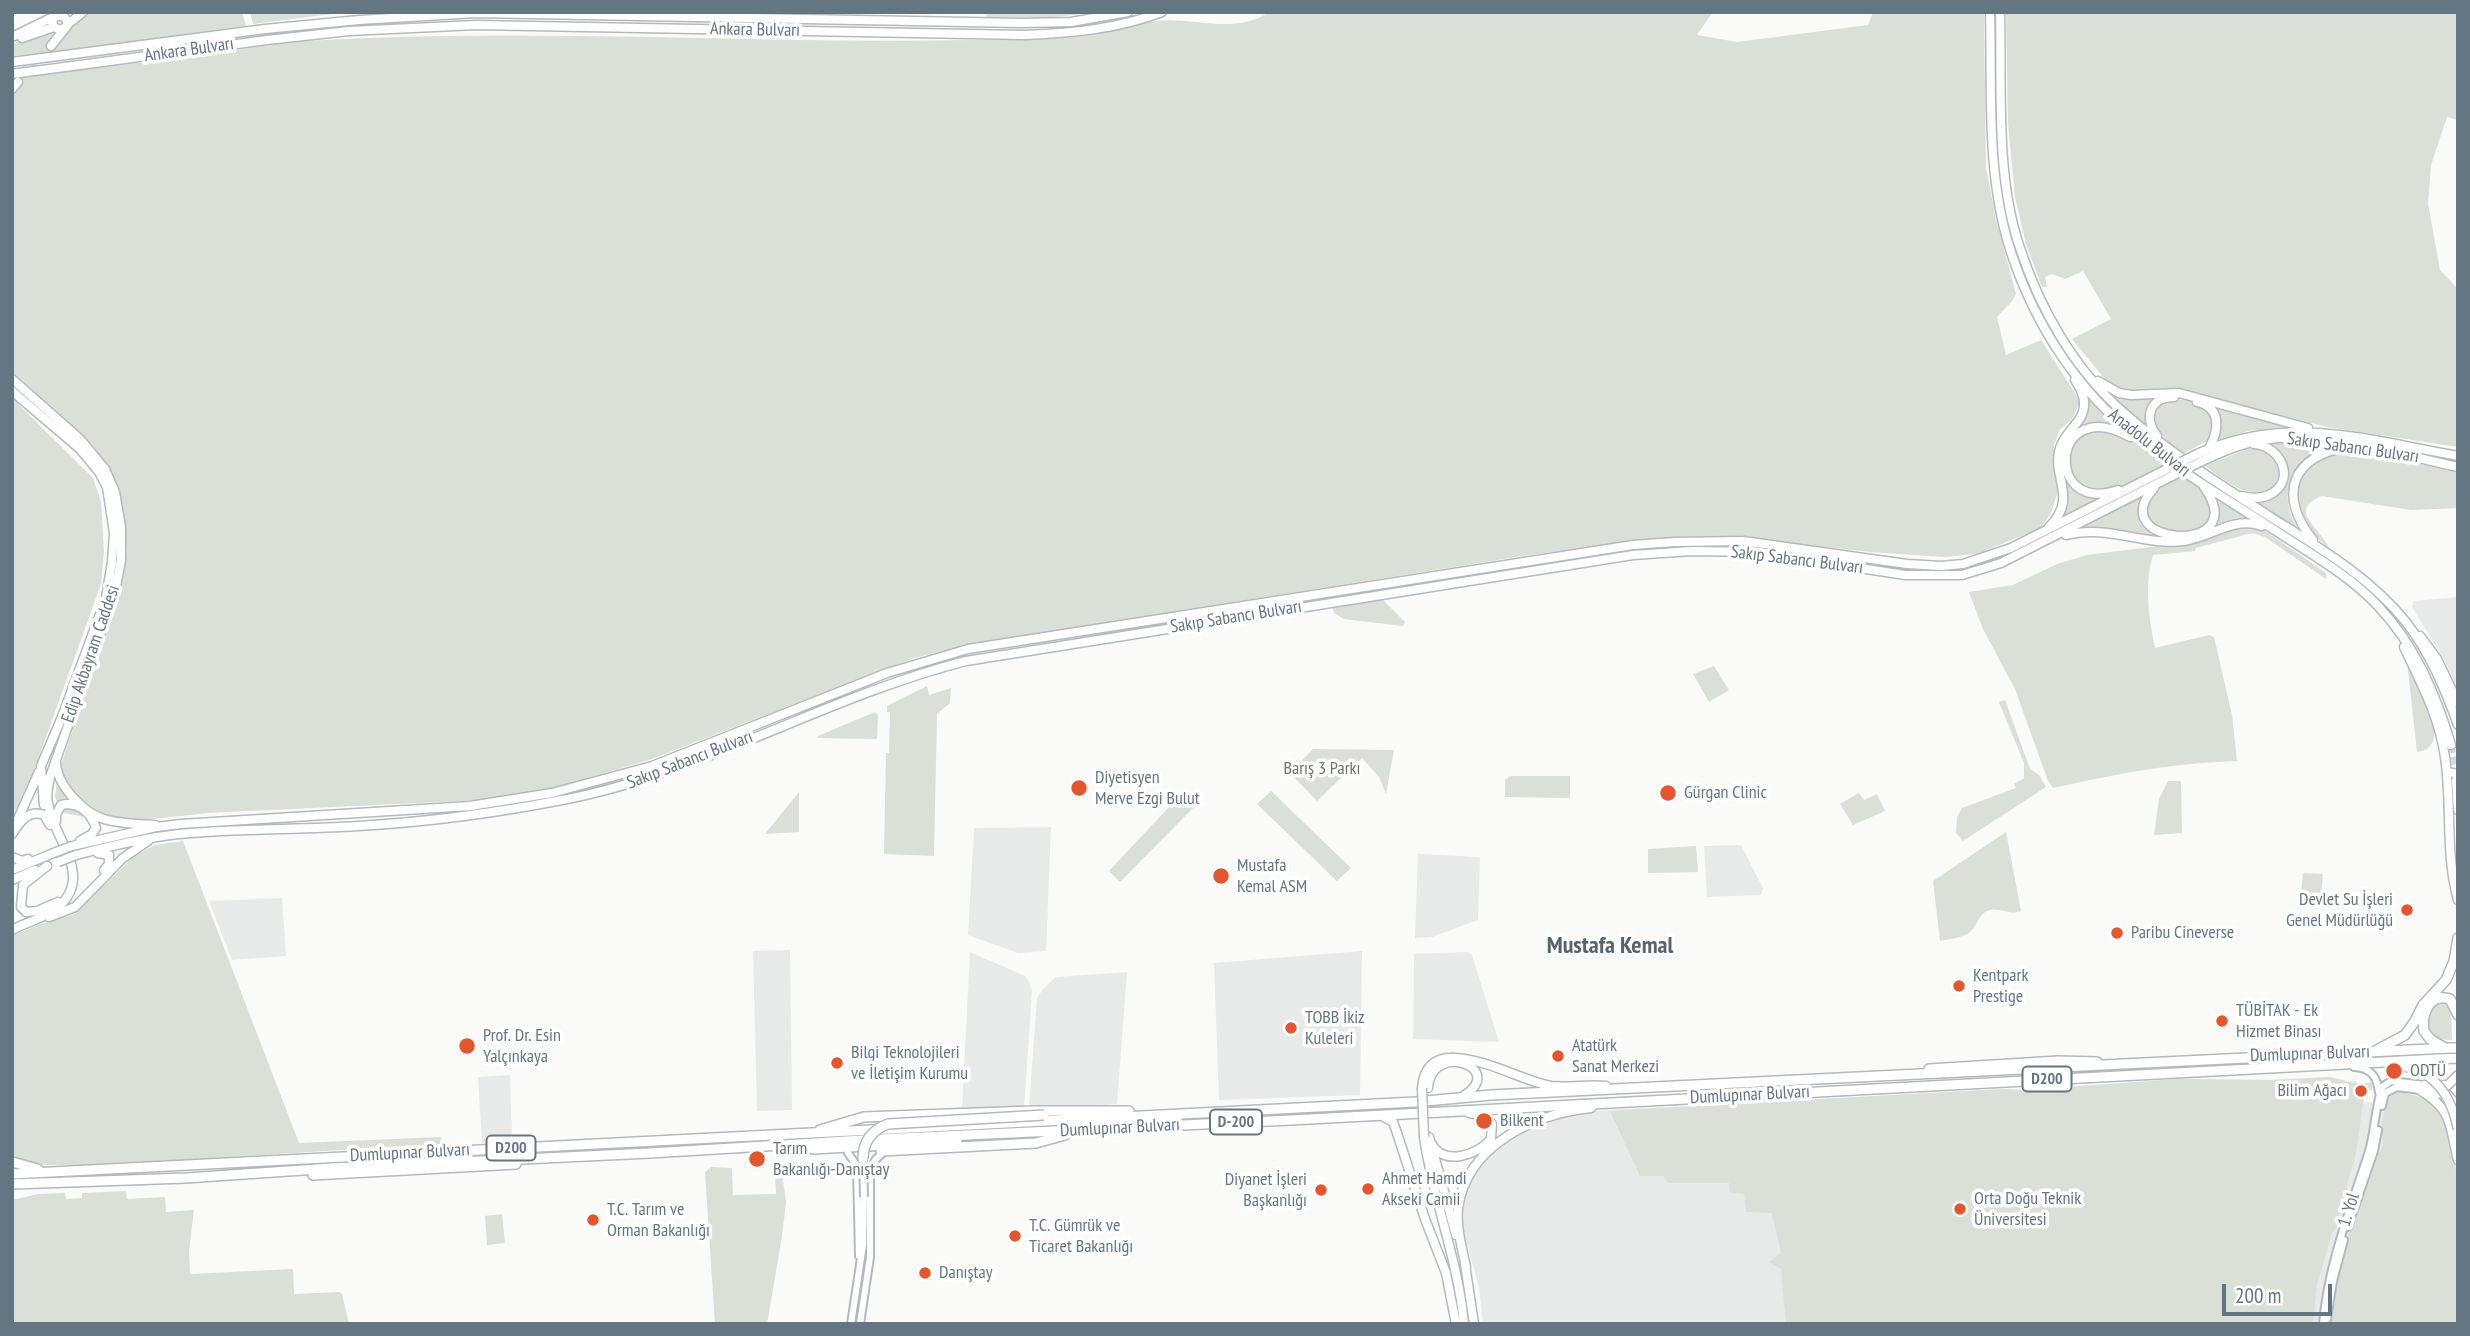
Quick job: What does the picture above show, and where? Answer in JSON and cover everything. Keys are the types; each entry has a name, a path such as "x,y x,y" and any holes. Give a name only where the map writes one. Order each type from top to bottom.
{"highway":[{"path":"2376,1057 2405,1035 2423,1005 2446,980 2454,961 2458,938"},
{"path":"2453,1053 2430,1039 2424,1031 2425,1012 2434,1000 2444,996 2450,999 2458,1015"},
{"name":"Dumlupınar Bulvarı","path":"12,1174 1457,1100 1491,1095 1881,1077 1944,1068 2058,1061 2084,1060 2116,1065 2197,1059 2376,1057 2453,1053"},
{"name":"Dumlupınar Bulvarı","path":"12,1186 31,1183 186,1178 204,1180 456,1168 533,1163 575,1157 1041,1131 2345,1064 2376,1057"},
{"name":"Dumlupınar Bulvarı","path":"809,1133 864,1117 1122,1110 1155,1114"},
{"path":"860,1162 870,1136 878,1128 888,1124 1083,1112"},
{"path":"818,1148 831,1153 848,1153 1036,1143 1056,1136 1103,1129"},
{"name":"Dumlupınar Bulvarı","path":"650,1153 698,1155 1005,1138 1028,1136 1041,1131"},
{"path":"12,1162 50,1172"}],"main road":[{"path":"12,39 62,27 82,12"},
{"name":"Ankara Bulvarı","path":"12,60 265,29 476,13 1023,23 1071,22 1128,12"},
{"name":"Ankara Bulvarı","path":"14,80 267,40 463,25 1026,35 1092,31 1121,26 1162,12"},
{"name":"Anadolu Bulvarı","path":"1990,12 1995,180 2004,229 2025,289 2069,368 2100,404 2152,449 2357,586 2379,607 2418,661 2434,692 2454,746"},
{"name":"Anadolu Bulvarı","path":"2000,12 2004,158 2014,228 2048,317 2081,366 2121,411 2165,447 2320,548 2387,600 2407,624 2440,677 2458,725"},
{"path":"60,14 52,22 62,27"},
{"path":"49,46 66,17 60,14"},
{"path":"12,39 60,14"},
{"path":"2081,366 2104,385 2119,393 2179,393 2324,433"},
{"path":"2046,537 2059,515 2064,497 2059,449 2084,411 2084,397 2069,368"},
{"name":"Edip Akbayram Caddesi","path":"12,379 80,439 105,469 115,492 121,527 121,560 115,592 50,777 48,804 70,877 67,889 58,902"},
{"name":"Edip Akbayram Caddesi","path":"12,391 80,449 99,471 107,488 114,533 106,598 41,766 44,809 73,870 72,888"},
{"path":"2165,447 2151,429 2149,417 2157,401 2170,397 2203,403 2213,412 2218,429 2209,448"},
{"path":"2144,481 2101,495 2088,493 2070,480 2065,468 2065,455 2078,432 2102,425 2115,428 2152,449"},
{"name":"Sakıp Sabancı Bulvarı","path":"2199,458 2209,448 2263,433 2324,433 2458,456"},
{"name":"Sakıp Sabancı Bulvarı","path":"12,870 61,848 165,826 470,806 552,793 652,766 927,659 1022,639 1633,545 1743,541 1907,564 1941,566 1984,558 2046,537 2144,481 2170,473 2199,458 2264,440 2291,438 2360,446 2458,465"},
{"path":"2239,496 2270,495 2280,484 2283,470 2280,457 2272,449 2260,445 2241,445"},
{"path":"2320,548 2296,515 2292,501 2296,478 2314,457 2329,451 2360,446"},
{"name":"Sakıp Sabancı Bulvarı","path":"12,880 78,855 156,837 471,817 566,799 638,782 885,684 925,671 987,657 1140,632 1633,555 1692,551 1757,552 1905,575 1962,575 1982,570 2158,484 2170,473"},
{"path":"2158,484 2145,501 2144,517 2154,530 2179,536 2201,532 2213,520 2215,506 2200,482"},
{"path":"2046,537 2099,531 2151,541 2186,540 2238,523 2258,524 2275,530"},
{"path":"2407,624 2426,642 2437,659 2458,703"},
{"path":"2395,627 2431,704 2445,755 2453,883 2458,901"},
{"path":"2445,755 2454,746"},
{"path":"57,754 55,764 60,780 84,807 97,817 117,822 165,826"},
{"path":"12,828 41,766"},
{"path":"2447,772 2457,777 2458,810"},
{"path":"12,857 22,861 61,848 92,834 96,828 92,818 78,805 64,804 57,811 61,848"},
{"path":"12,834 24,817 41,813 61,848"},
{"path":"12,928 70,910 123,858 156,837"},
{"path":"29,922 55,909 72,888 76,895 82,894 106,868 110,859 109,855 104,853 78,855"},
{"path":"47,866 23,885 21,907 29,912 58,902"},
{"path":"12,928 45,912 58,902"},
{"path":"2453,1053 2457,1038"},
{"path":"1474,1324 1461,1268 1427,1158 1423,1078 1433,1063 1445,1057 1457,1056 1551,1086 1597,1085 1633,1089"},
{"path":"2376,1057 2419,1070 2446,1093 2458,1129"},
{"path":"1425,1088 1436,1069 1445,1063 1461,1062 1473,1068 1478,1080 1474,1088 1457,1100"},
{"path":"2345,1064 2372,1073 2376,1080 2382,1097 2375,1136"},
{"path":"2382,1097 2393,1087 2448,1085 2458,1075"},
{"path":"2423,1088 2448,1095 2458,1107"},
{"path":"2423,1088 2446,1112 2458,1160"},
{"name":"1. Yol","path":"2325,1324 2328,1280 2374,1150 2382,1097"},
{"path":"1464,1324 1458,1210 1469,1175 1483,1156 1522,1128 1540,1119 1621,1102"},
{"path":"1426,1137 1436,1150 1457,1157 1477,1152 1491,1139 1492,1124 1485,1116 1446,1111"},
{"path":"1397,1132 1404,1113"},
{"path":"1369,1115 1386,1116 1393,1122 1446,1273 1456,1324"},
{"path":"860,1324 870,1257 870,1170 876,1159 885,1151"},
{"path":"848,1153 870,1170"},
{"path":"851,1324 864,1238 860,1162"},
{"path":"860,1162 860,1273"}],"shaded area":[{"path":"2458,597 2458,692 2445,661 2412,607 2413,601"},
{"path":"1051,827 1046,951 1018,953 968,935 974,828"},
{"path":"1741,845 1763,888 1761,895 1707,897 1704,846"},
{"path":"1418,854 1480,857 1478,920 1432,937 1415,938"},
{"path":"282,898 286,956 232,960 209,901"},
{"path":"790,950 792,1110 757,1111 753,951"},
{"path":"1362,951 1360,1095 1219,1100 1214,963"},
{"path":"970,952 1025,976 1029,982 1032,991 1024,1109 962,1109"},
{"path":"1468,952 1472,955 1499,1042 1413,1039 1414,954"},
{"path":"1127,972 1117,1104 1029,1108 1037,998 1043,989 1056,977"},
{"path":"510,1075 512,1141 482,1143 478,1077"},
{"name":"Orta Doğu Teknik Üniversitesi","path":"2330,1077 2344,1082 2355,1081 2365,1090 2364,1102 2386,1103 2392,1093 2399,1092 2458,1324 1483,1324 1479,1288 1461,1221 1464,1198 1470,1179 1486,1159 1527,1129 1544,1121 1608,1110 2025,1090 2178,1079 2272,1080"}],"green space":[{"path":"88,12 242,12 246,26 12,56 12,44 47,30 54,32 46,45 54,46 71,26"},
{"path":"250,12 348,12 253,24"},
{"path":"987,12 1105,12 1052,17 986,18"},
{"path":"1269,12 1713,12 1697,35 1737,42 1868,25 1873,12 1984,12 1986,168 2016,294 1997,317 2006,355 2041,340 2080,401 2072,420 2060,429 2054,445 2058,491 2051,513 2041,528 1977,554 1943,557 1870,552 1727,536 1648,540 1529,555 970,644 914,658 649,760 560,786 503,799 207,813 134,820 61,812 55,797 58,774 122,583 127,552 120,499 113,475 92,444 12,373 12,78 204,55 302,40 489,35 842,41 1037,39 1082,36 1155,21 1242,23"},
{"path":"2006,12 2458,12 2458,120 2447,117 2431,165 2428,204 2440,270 2458,289 2458,447 2327,427 2187,391 2164,388 2125,392 2113,389 2072,339 2111,319 2083,271 2065,279 2052,274 2045,277 2047,287 2042,287 2026,244 2015,197 2008,123"},
{"path":"2108,392 2172,395 2163,396 2154,402 2148,413 2148,428"},
{"path":"2085,394 2117,426 2092,423 2075,433 2066,473 2095,496 2105,496 2057,522 2062,448 2078,423"},
{"path":"12,398 93,478 101,502 104,551 101,584 23,801 12,813"},
{"path":"2170,399 2191,401 2202,406 2215,421 2211,439 2184,453 2168,441 2155,427 2152,419 2158,405"},
{"path":"2201,400 2300,427 2248,431 2217,440 2220,424 2218,414"},
{"path":"2089,429 2116,430 2165,464 2115,490 2100,493 2076,482 2069,472 2071,445"},
{"path":"2289,442 2332,447 2306,460 2291,480 2289,505 2292,518 2300,532 2252,501 2281,488 2282,462 2277,452 2266,443"},
{"path":"2256,447 2273,456 2278,466 2277,484 2268,490 2258,493 2239,489 2204,466 2250,448"},
{"path":"2341,452 2364,453 2458,470 2458,508 2411,510 2322,496 2312,501 2306,513 2329,548 2319,540 2304,518 2299,506 2298,481 2304,470 2315,461"},
{"path":"2182,476 2202,490 2214,513 2203,528 2185,534 2162,531 2150,521 2147,506 2159,487"},
{"path":"2148,491 2141,509 2164,536 2210,528 2216,520 2217,496 2250,520 2234,521 2195,536 2164,540 2113,530 2073,530"},
{"path":"2236,526 2254,527 2267,532 2326,573 2326,579 2265,537 2252,533 2196,548 2195,551 2153,555 2148,590 2155,648 2209,635 2214,637 2232,715 2237,761 2144,770 2053,788 2048,781 2015,689 1983,629 1969,592 2013,585 2057,564 2087,555 2190,542"},
{"path":"1382,599 1405,622 1403,626 1344,619 1334,613 1333,608"},
{"path":"2407,661 2425,697 2434,726 2434,739 2429,748 2417,752"},
{"path":"1714,666 1729,690 1709,702 1693,674"},
{"path":"927,686 929,695 951,688 950,703 937,714 934,856 884,854 886,753 889,753 890,712 887,712 887,706"},
{"path":"2005,700 2030,769 2039,775 2046,787 1963,841 1956,833 1957,817 1962,808 2016,788 2014,784 2024,778 2024,763 1999,702"},
{"path":"875,712 878,715 877,739 817,738 818,736"},
{"name":"Barış 3 Parkı","path":"1313,749 1394,750 1386,794 1379,777 1362,758 1317,801 1290,773"},
{"path":"1510,776 1570,776 1570,798 1505,797 1505,780"},
{"path":"2168,781 2181,781 2182,833 2154,835 2159,799"},
{"path":"1184,791 1197,804 1120,882 1109,871"},
{"path":"1271,791 1351,868 1337,881 1257,804"},
{"path":"799,792 799,832 765,834"},
{"path":"1859,793 1864,800 1877,794 1885,811 1853,825 1840,804"},
{"path":"2006,832 2021,911 1987,911 1969,933 1940,941 1933,881"},
{"path":"183,841 299,1143 441,1137 440,1144 98,1165 46,1165 12,1158 12,936 75,914 133,857 155,845"},
{"path":"1696,846 1698,872 1648,873 1648,849"},
{"path":"2303,873 2323,874 2320,907 2300,905"},
{"path":"2446,1001 2451,1007 2452,1040 2435,1036 2427,1028 2432,1009 2437,1002"},
{"name":"Orta Doğu Teknik Üniversitesi","path":"2330,1077 2358,1084 2373,1082 2368,1097 2364,1096 2347,1193 2317,1285 2313,1324 1786,1324 1781,1269 1769,1262 1781,1253 1772,1213 1746,1212 1744,1194 1730,1192 1729,1183 1668,1183 1663,1176 1640,1176 1610,1111 2003,1089 2025,1090 2178,1079 2272,1080"},
{"path":"2399,1092 2430,1101 2438,1107 2447,1123 2457,1177 2458,1324 2330,1324 2336,1281 2347,1239 2375,1157 2382,1148 2382,1123 2386,1106 2392,1093"},
{"path":"711,1167 732,1168 733,1195 776,1194 775,1174 782,1173 786,1202 767,1324 715,1324 705,1172"},
{"path":"126,1191 127,1199 165,1197 166,1212 194,1210 189,1251 190,1274 293,1269 294,1294 339,1292 342,1294 349,1324 12,1324 12,1200 38,1194 65,1193 66,1199 82,1198 82,1193"},
{"path":"502,1214 505,1243 487,1245 485,1216"}],"tunnel":[{"path":"21,74 48,46"},
{"path":"2451,745 2455,777"}],"place":[{"name":"Diyetisyen Merve Ezgi Bulut","path":"1079,788"},
{"name":"Gürgan Clinic","path":"1668,793"},
{"name":"Mustafa Kemal ASM","path":"1221,876"},
{"name":"Devlet Su İşleri Genel Müdürlüğü","path":"2407,910"},
{"name":"Paribu Cineverse","path":"2117,933"},
{"name":"Kentpark Prestige","path":"1959,986"},
{"name":"TÜBİTAK - Ek Hizmet Binası","path":"2222,1021"},
{"name":"TOBB İkiz Kuleleri","path":"1291,1028"},
{"name":"Prof. Dr. Esin Yalçınkaya","path":"467,1046"},
{"name":"Atatürk Sanat Merkezi","path":"1558,1056"},
{"name":"Bilgi Teknolojileri ve İletişim Kurumu","path":"837,1063"},
{"name":"ODTÜ","path":"2394,1071"},
{"name":"Bilim Ağacı","path":"2361,1091"},
{"name":"Bilkent","path":"1484,1121"},
{"name":"Tarım Bakanlığı-Danıştay","path":"757,1159"},
{"name":"Ahmet Hamdi Akseki Camii","path":"1368,1189"},
{"name":"Diyanet İşleri Başkanlığı","path":"1321,1190"},
{"name":"Orta Doğu Teknik Üniversitesi","path":"1960,1209"},
{"name":"T.C. Tarım ve Orman Bakanlığı","path":"593,1220"},
{"name":"T.C. Gümrük ve Ticaret Bakanlığı","path":"1015,1236"},
{"name":"Danıştay","path":"925,1273"}],"district":[{"name":"Mustafa Kemal","path":"1610,946"}]}
